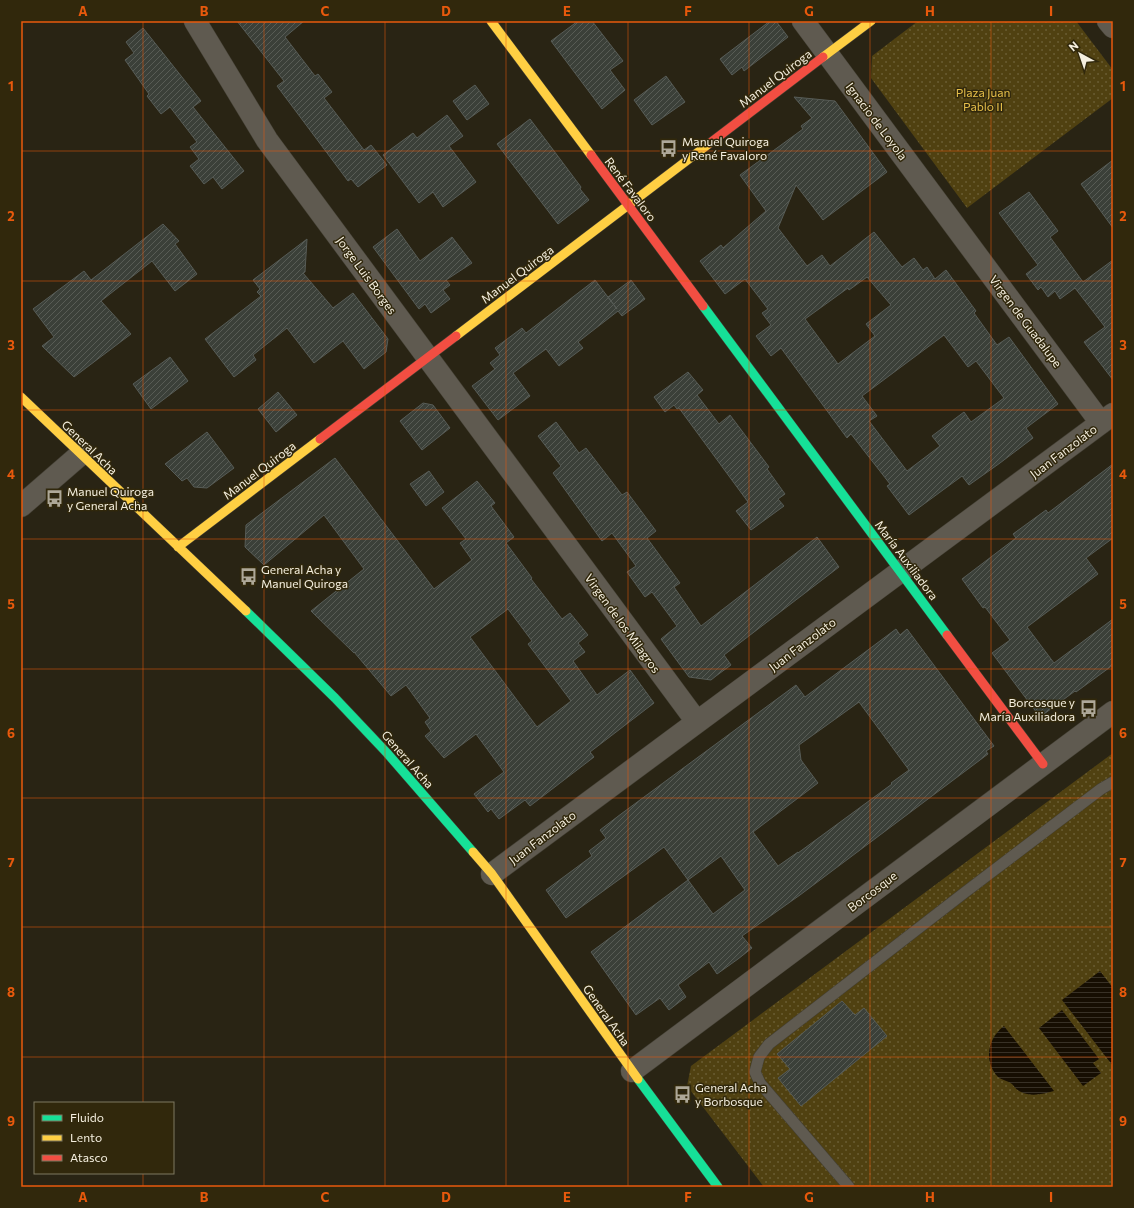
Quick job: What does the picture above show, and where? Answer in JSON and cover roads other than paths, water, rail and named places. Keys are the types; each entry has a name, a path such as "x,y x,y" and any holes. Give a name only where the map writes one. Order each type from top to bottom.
{"street":[{"name":"Jorge Luis Borges","path":"194,21 267,140 549,523"},
{"name":"René Favaloro","path":"491,21 751,371"},
{"name":"Ignacio de Loyola","path":"803,21 951,220"},
{"name":"Manuel Quiroga","path":"178,547 871,21"},
{"path":"1108,21 1113,27"},
{"name":"Virgen de Guadalupe","path":"951,220 1107,418"},
{"name":"María Auxiliadora","path":"751,371 1043,764"},
{"name":"General Acha","path":"21,397 324,688 388,752 492,874 632,1071 718,1187"},
{"name":"Juan Fanzolato","path":"492,874 1107,418"},
{"path":"21,506 81,454"},
{"name":"Virgen de los Milagros","path":"549,523 697,722"},
{"name":"Borcosque","path":"632,1071 1113,712"}],"lane":[{"path":"849,1187 760,1083 755,1072 759,1057 769,1044 794,1024 964,892 1100,789 1113,782"}],"place":[{"name":"Manuel Quiroga y René Favaloro","path":"669,148"},
{"name":"Manuel Quiroga y General Acha","path":"54,498"},
{"name":"General Acha y Manuel Quiroga","path":"248,576"},
{"name":"Borcosque y María Auxiliadora","path":"1088,709"},
{"name":"General Acha y Borbosque","path":"682,1094"}],"park label":[{"name":"Plaza Juan Pablo II","path":"983,99"}]}
